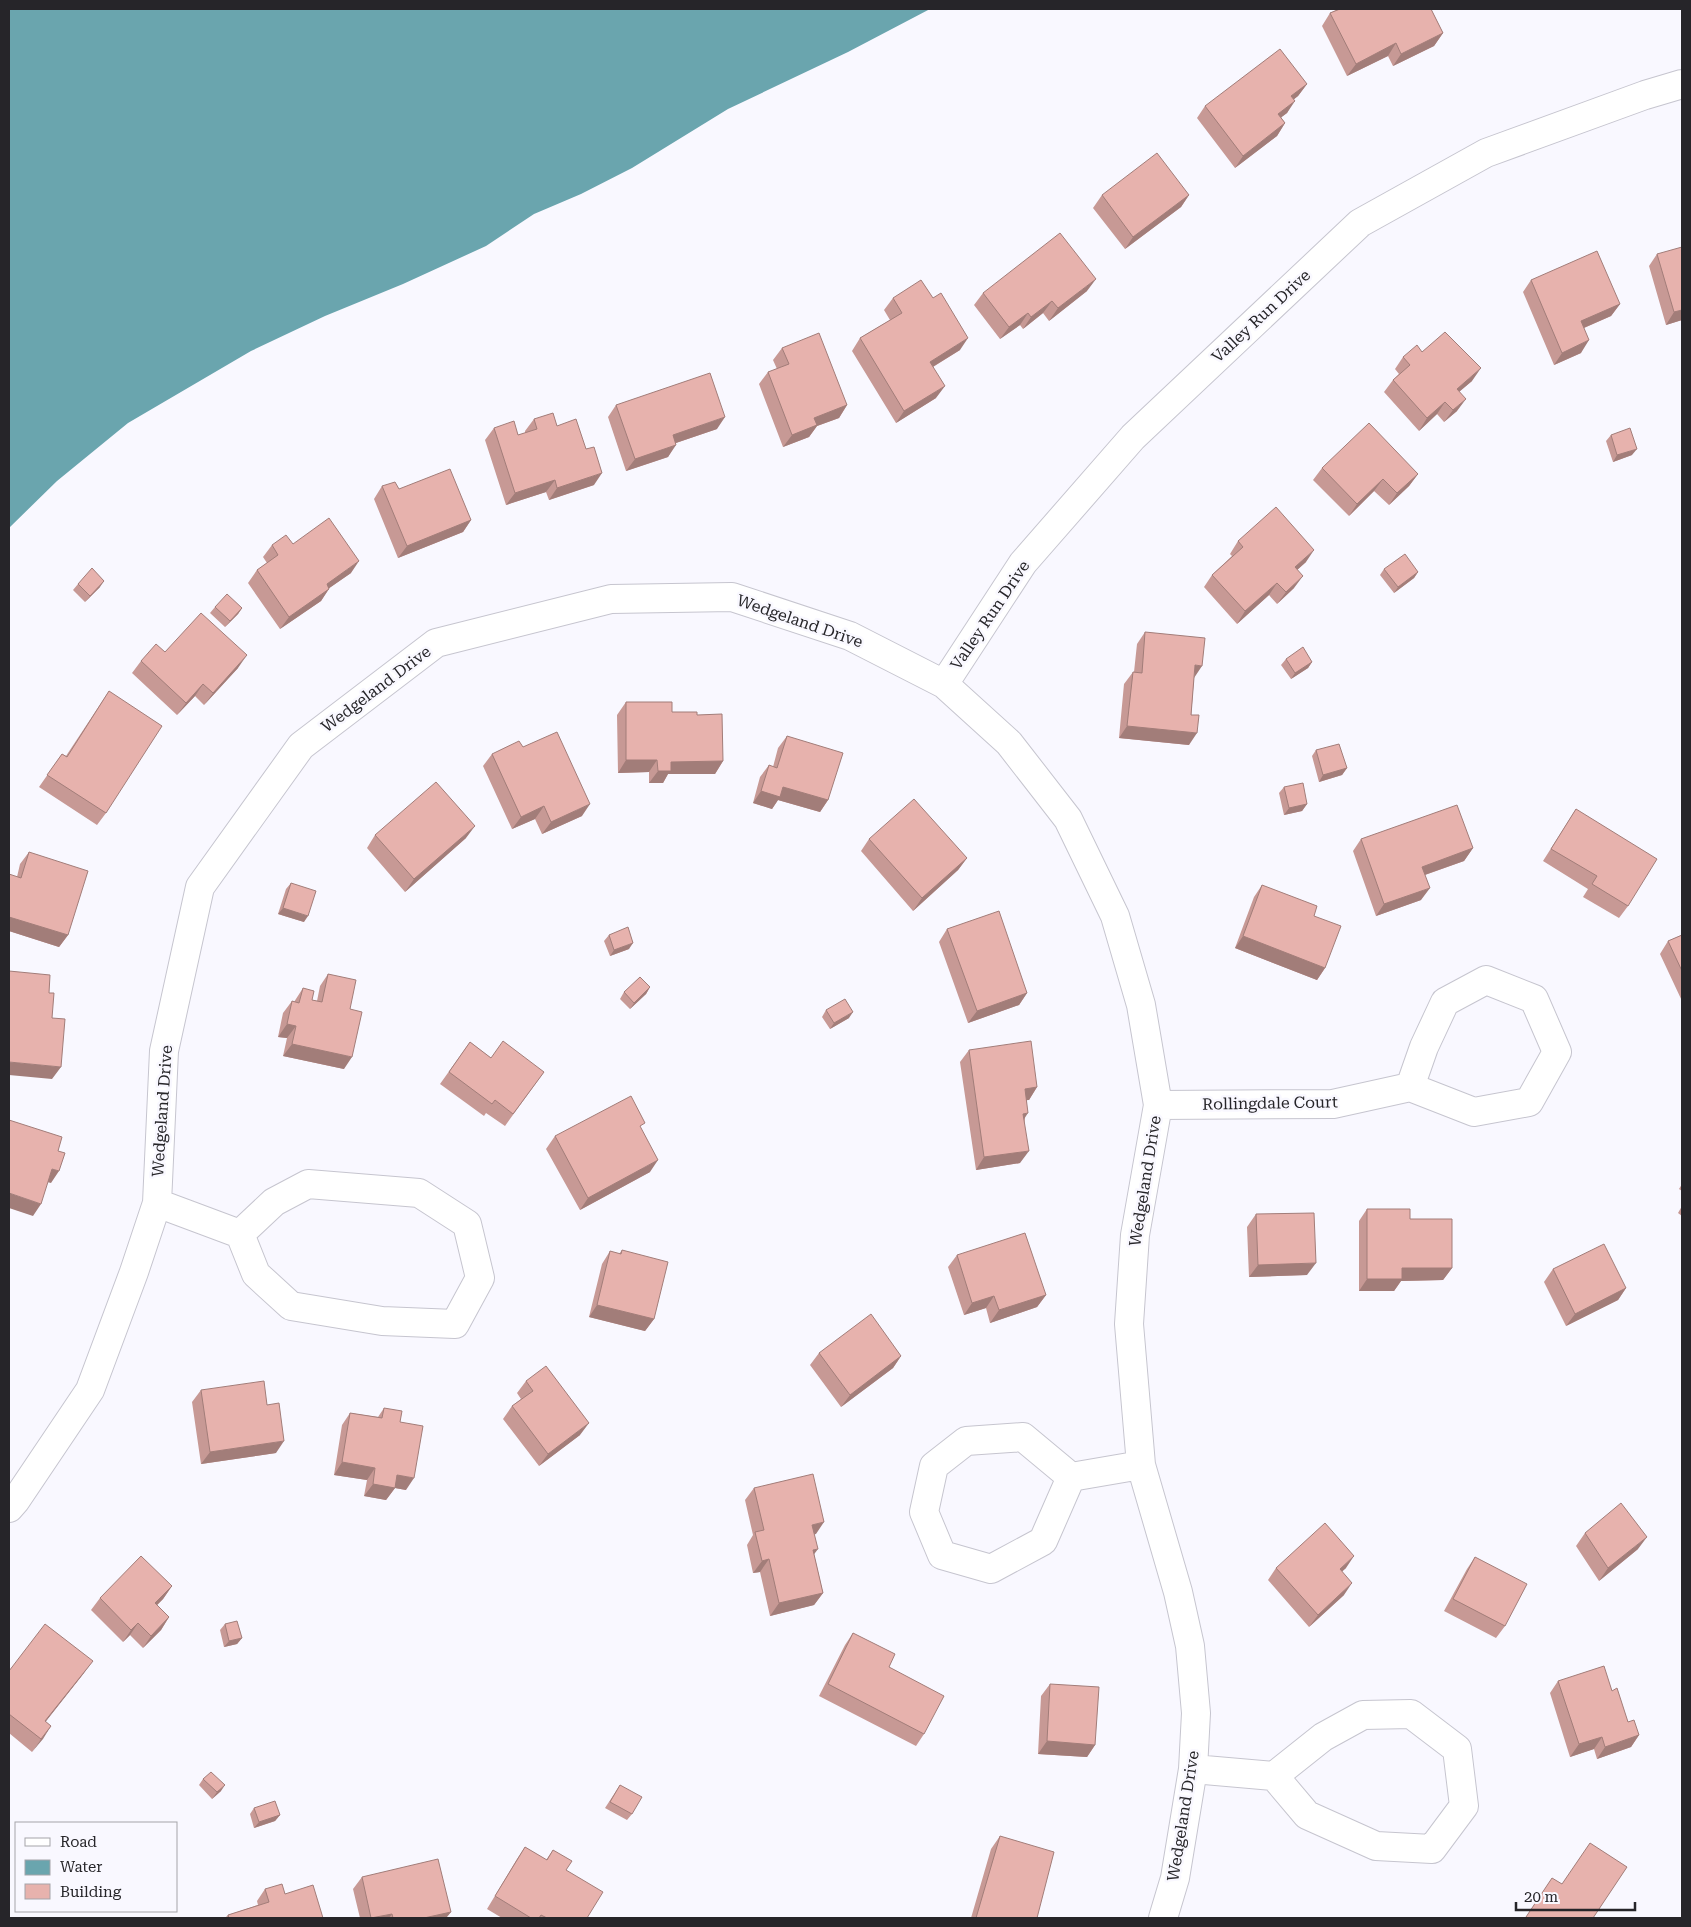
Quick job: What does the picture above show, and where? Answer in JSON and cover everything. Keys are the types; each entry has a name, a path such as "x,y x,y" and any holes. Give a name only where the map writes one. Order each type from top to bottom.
{"street":[{"name":"Valley Run Drive","path":"944,684 1023,563 1133,437 1360,223 1486,153 1645,95 1682,84"},
{"name":"Wedgeland Drive","path":"9,1508 90,1390 157,1204 164,1051 200,887 301,746 436,643 611,599 732,597 850,636 944,684 1009,743 1068,819 1115,916 1141,1005 1158,1106 1135,1235 1129,1324 1141,1465 1178,1592 1190,1646 1196,1714 1193,1769 1175,1878 1163,1918"},
{"path":"1486,980 1534,1000 1557,1052 1528,1102 1474,1112 1410,1087 1424,1047 1445,1002 1486,980"},
{"name":"Rollingdale Court","path":"1158,1106 1333,1104 1410,1087"},
{"path":"157,1204 240,1234 256,1274 291,1306 382,1321 455,1324 480,1278 467,1224 420,1193 308,1184 274,1202 240,1234"},
{"path":"1072,1477 1043,1541 991,1569 942,1555 924,1512 934,1466 966,1441 1024,1437 1072,1477 1141,1465"},
{"path":"1193,1769 1274,1776 1323,1737 1363,1715 1411,1714 1457,1749 1464,1806 1432,1850 1376,1846 1307,1815 1274,1776"}],"water":[{"path":"9,9 930,9 848,52 728,109 632,168 581,194 534,214 486,246 403,284 325,316 251,351 128,423 57,481 9,528"}],"building":[{"path":"1340,9 1431,9 1443,33 1401,54 1396,43 1356,64 1330,13"},
{"path":"1280,49 1307,84 1291,96 1295,101 1278,114 1285,123 1243,156 1205,106"},
{"path":"1157,153 1189,195 1133,237 1102,195"},
{"path":"1060,233 1096,279 1058,308 1052,301 1031,317 1028,313 1009,327 983,293"},
{"path":"1682,247 1682,310 1674,312 1657,254"},
{"path":"1597,251 1620,304 1581,321 1589,340 1562,353 1531,280"},
{"path":"921,280 933,298 941,293 968,338 930,362 945,386 904,411 860,338 902,313 893,298"},
{"path":"1445,332 1481,368 1457,389 1466,399 1453,410 1445,402 1427,418 1393,380 1410,365 1403,357 1417,345 1422,352"},
{"path":"819,333 847,405 814,418 817,425 792,435 768,372 789,364 782,348"},
{"path":"710,373 725,417 673,435 676,445 635,459 616,405"},
{"path":"553,413 557,426 576,419 586,449 594,447 602,473 557,488 555,480 515,493 494,428 514,421 518,435 537,429 534,419"},
{"path":"1369,423 1418,474 1397,493 1383,479 1357,504 1322,468"},
{"path":"1630,428 1637,449 1617,455 1611,435"},
{"path":"450,469 471,520 407,546 382,486 395,482 399,489"},
{"path":"1276,507 1314,550 1295,567 1303,576 1286,592 1277,583 1245,611 1212,575 1243,547 1238,541"},
{"path":"329,518 359,561 327,584 329,589 289,617 257,570 278,555 272,545 286,535 293,544"},
{"path":"1405,554 1418,572 1398,587 1384,569"},
{"path":"92,568 104,581 90,596 78,584"},
{"path":"227,594 242,608 230,621 215,607"},
{"path":"201,613 247,655 213,693 203,684 186,703 141,661 156,644 165,652"},
{"path":"1145,632 1205,638 1202,666 1195,665 1191,715 1199,715 1197,733 1127,726 1133,672 1142,673"},
{"path":"1303,647 1312,662 1295,673 1286,659"},
{"path":"109,691 162,726 106,813 47,775 62,754 67,757"},
{"path":"626,702 672,702 672,712 697,712 697,715 722,714 723,761 671,762 671,771 658,771 657,760 626,760"},
{"path":"557,732 590,804 551,822 544,806 521,817 492,754 519,741 523,747"},
{"path":"787,736 843,753 828,800 783,787 780,797 761,791 769,765 777,768"},
{"path":"1339,744 1347,768 1323,775 1316,750"},
{"path":"436,782 475,826 414,879 375,835"},
{"path":"1303,783 1307,804 1289,808 1284,787"},
{"path":"914,799 967,858 922,898 869,839"},
{"path":"1457,805 1473,848 1422,867 1430,888 1384,904 1361,839"},
{"path":"1576,809 1657,859 1628,906 1592,884 1597,876 1551,849"},
{"path":"29,852 88,871 68,935 9,917 9,874 21,878"},
{"path":"291,883 316,891 308,916 283,908"},
{"path":"1262,885 1317,906 1314,916 1341,926 1325,968 1243,936"},
{"path":"999,911 1027,993 977,1011 947,929"},
{"path":"628,927 633,943 614,950 609,935"},
{"path":"1682,935 1682,971 1668,941"},
{"path":"9,971 50,975 49,993 54,993 52,1018 65,1019 61,1067 9,1062"},
{"path":"328,974 356,980 350,1009 362,1012 352,1057 292,1044 296,1026 287,1024 292,1001 299,1003 303,988 314,991 312,1000 322,1002"},
{"path":"640,977 650,987 634,1003 624,992"},
{"path":"845,999 853,1012 834,1023 826,1010"},
{"path":"503,1041 544,1072 513,1114 495,1100 492,1104 449,1072 470,1042 491,1058"},
{"path":"1031,1041 1037,1087 1025,1089 1028,1113 1023,1114 1029,1151 984,1157 969,1050"},
{"path":"631,1096 645,1123 640,1126 658,1160 588,1198 555,1136"},
{"path":"9,1120 62,1137 58,1151 65,1153 59,1171 52,1169 41,1204 9,1193"},
{"path":"1367,1209 1410,1209 1410,1219 1452,1219 1452,1268 1402,1268 1402,1279 1367,1279"},
{"path":"1314,1213 1316,1263 1258,1265 1256,1214"},
{"path":"1025,1233 1046,1295 999,1310 994,1296 972,1303 957,1255"},
{"path":"1604,1244 1626,1288 1575,1314 1553,1269"},
{"path":"622,1250 668,1262 654,1319 597,1305 610,1251 621,1254"},
{"path":"871,1314 901,1356 850,1395 819,1353"},
{"path":"546,1366 589,1423 548,1454 512,1406 533,1391 526,1381"},
{"path":"264,1381 267,1405 279,1403 284,1441 210,1452 201,1390"},
{"path":"384,1408 402,1411 400,1422 423,1426 414,1478 397,1475 395,1488 373,1484 375,1468 342,1462 350,1413 382,1418"},
{"path":"813,1474 824,1522 812,1525 818,1549 813,1550 823,1593 779,1603 769,1559 762,1561 755,1532 764,1530 754,1488"},
{"path":"1621,1503 1647,1537 1608,1568 1585,1533"},
{"path":"1325,1523 1354,1556 1340,1569 1352,1583 1318,1615 1276,1568"},
{"path":"141,1556 172,1586 155,1603 169,1617 151,1636 138,1623 131,1630 100,1598"},
{"path":"1475,1557 1527,1584 1505,1626 1453,1599"},
{"path":"237,1621 242,1638 229,1641 225,1624"},
{"path":"45,1624 93,1661 45,1721 51,1726 41,1739 9,1714 9,1671"},
{"path":"853,1633 895,1654 889,1667 944,1696 924,1734 828,1684"},
{"path":"1604,1666 1612,1691 1617,1688 1628,1722 1634,1720 1639,1735 1605,1747 1602,1737 1579,1744 1558,1681"},
{"path":"1050,1684 1099,1687 1095,1745 1047,1741"},
{"path":"211,1772 225,1785 217,1792 203,1779"},
{"path":"620,1785 642,1797 632,1814 610,1802"},
{"path":"275,1801 280,1815 259,1822 254,1808"},
{"path":"1000,1836 1054,1852 1037,1918 976,1918"},
{"path":"1590,1843 1627,1867 1593,1918 1526,1917 1552,1878 1562,1884"},
{"path":"525,1847 547,1860 553,1850 572,1861 566,1870 603,1892 587,1918 547,1918 541,1915 539,1918 531,1918 495,1896"},
{"path":"438,1859 451,1912 424,1918 393,1918 392,1914 371,1918 362,1877"},
{"path":"282,1884 285,1894 313,1885 323,1918 229,1918 228,1915 269,1902 265,1889"}]}
